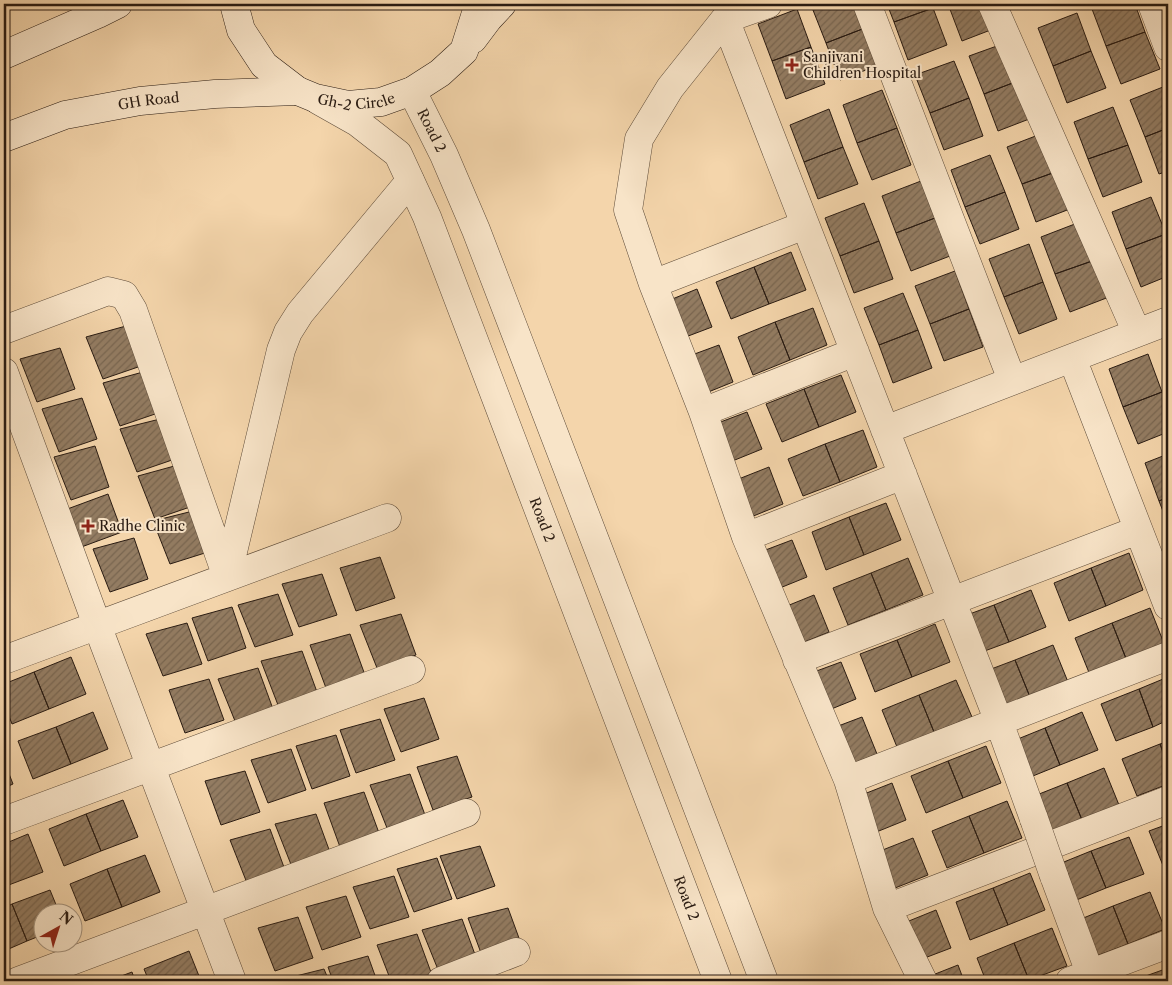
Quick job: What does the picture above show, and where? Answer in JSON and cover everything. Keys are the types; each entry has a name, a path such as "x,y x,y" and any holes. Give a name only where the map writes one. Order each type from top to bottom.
{"street":[{"path":"4,55 118,4"},
{"name":"Gh-2 Circle","path":"234,4 241,30 264,66 307,94 348,105 381,102 412,91 440,73 464,51 477,4"},
{"path":"464,51 502,4"},
{"path":"768,4 725,19 670,88 639,139 628,210 653,284 703,412 746,537 848,780 887,908 923,981"},
{"path":"867,4 1012,380"},
{"path":"992,4 1136,333"},
{"path":"1152,4 1168,47"},
{"path":"725,19 999,722 1054,876 1084,979 1168,944"},
{"name":"Road 2","path":"412,91 444,155 476,230 764,981"},
{"name":"GH Road","path":"4,138 65,115 140,101 216,94 307,94"},
{"name":"Road 2","path":"307,94 357,122 398,154 427,217 718,981"},
{"path":"227,577 281,350 288,332 300,313 410,181"},
{"path":"653,284 806,225"},
{"path":"4,330 108,291 124,295 133,310 227,577"},
{"path":"885,430 1168,321"},
{"path":"703,412 854,352"},
{"path":"1072,358 1168,606"},
{"path":"4,372 97,625 232,981"},
{"path":"746,537 902,475"},
{"path":"4,660 387,518"},
{"path":"797,660 1138,530"},
{"path":"848,780 1168,656"},
{"path":"4,821 411,670"},
{"path":"887,908 1168,800"},
{"path":"18,981 49,976 205,910 466,813"},
{"path":"441,981 516,952"}],"building":[{"path":"855,4 865,28 826,43 811,5"},
{"path":"887,4 932,4 933,8 894,22"},
{"path":"948,4 993,4 1001,26 962,41"},
{"path":"1105,4 1135,4 1145,32 1106,46 1092,9"},
{"path":"933,8 947,45 908,60 894,22"},
{"path":"797,9 811,47 772,61 758,24"},
{"path":"1077,13 1091,51 1053,66 1038,28"},
{"path":"865,28 879,65 840,80 826,43"},
{"path":"1145,32 1160,69 1121,84 1106,46"},
{"path":"1008,42 1023,79 984,94 969,56"},
{"path":"811,47 825,84 786,99 772,61"},
{"path":"1091,51 1106,88 1067,103 1053,66"},
{"path":"954,61 969,98 930,113 915,75"},
{"path":"1023,79 1037,116 998,131 984,94"},
{"path":"1168,85 1168,128 1145,137 1130,100"},
{"path":"882,90 897,128 857,143 843,105"},
{"path":"969,98 983,136 944,150 930,113"},
{"path":"1113,107 1128,145 1088,159 1074,122"},
{"path":"829,109 843,147 804,162 790,125"},
{"path":"897,128 911,165 872,180 857,143"},
{"path":"1168,128 1168,171 1159,174 1145,137"},
{"path":"1046,132 1061,170 1022,184 1007,147"},
{"path":"1128,145 1142,182 1103,197 1088,159"},
{"path":"843,147 858,184 818,199 804,162"},
{"path":"990,155 1005,192 965,207 951,170"},
{"path":"1061,170 1075,207 1036,222 1022,184"},
{"path":"921,181 935,218 896,233 882,196"},
{"path":"1005,192 1019,229 980,244 965,207"},
{"path":"1151,197 1166,234 1126,249 1112,212"},
{"path":"864,203 879,241 840,256 825,218"},
{"path":"935,218 950,256 911,271 896,233"},
{"path":"1080,222 1095,260 1055,274 1041,237"},
{"path":"1166,234 1168,240 1168,276 1141,287 1126,249"},
{"path":"879,241 893,279 854,293 840,256"},
{"path":"1029,244 1043,282 1004,297 989,259"},
{"path":"791,252 806,290 769,304 754,267"},
{"path":"1095,260 1109,297 1070,312 1055,274"},
{"path":"754,267 769,304 731,319 716,282"},
{"path":"955,271 969,309 930,324 915,286"},
{"path":"1043,282 1057,319 1019,334 1004,297"},
{"path":"697,289 712,327 675,341 660,304"},
{"path":"903,293 918,330 879,345 864,308"},
{"path":"813,308 827,345 790,360 775,322"},
{"path":"969,309 983,347 944,361 930,324"},
{"path":"775,322 790,360 753,375 738,337"},
{"path":"126,326 141,366 103,379 86,337"},
{"path":"918,330 932,368 893,383 879,345"},
{"path":"719,345 733,382 696,397 681,359"},
{"path":"60,348 75,389 37,402 20,359"},
{"path":"1148,354 1162,392 1123,407 1109,369"},
{"path":"143,372 158,413 120,426 103,383"},
{"path":"841,375 856,412 819,427 804,389"},
{"path":"804,389 819,427 782,442 766,404"},
{"path":"1162,392 1168,407 1168,432 1138,444 1123,407"},
{"path":"82,398 97,439 59,452 42,409"},
{"path":"747,412 762,449 725,464 710,426"},
{"path":"160,419 175,459 137,472 120,429"},
{"path":"863,430 877,467 840,482 825,444"},
{"path":"825,444 840,482 803,496 788,459"},
{"path":"95,446 109,487 71,500 54,457"},
{"path":"1168,454 1168,497 1159,501 1145,463"},
{"path":"178,465 193,506 155,519 138,476"},
{"path":"769,467 783,504 746,519 731,482"},
{"path":"108,494 122,532 76,549 62,511"},
{"path":"1168,497 1168,524 1159,501"},
{"path":"886,503 901,540 864,555 849,517"},
{"path":"193,511 208,552 170,564 153,521"},
{"path":"849,517 864,555 826,570 812,532"},
{"path":"134,538 148,579 110,592 93,549"},
{"path":"792,540 807,577 770,592 755,554"},
{"path":"1129,553 1143,590 1106,606 1091,568"},
{"path":"380,557 395,598 356,611 340,568"},
{"path":"908,558 923,595 886,610 871,573"},
{"path":"1091,568 1106,606 1069,621 1054,583"},
{"path":"871,573 886,610 848,625 833,588"},
{"path":"322,574 337,615 299,627 282,584"},
{"path":"1031,590 1046,627 1009,642 994,605"},
{"path":"278,594 293,635 255,647 238,605"},
{"path":"814,595 829,632 792,647 777,610"},
{"path":"994,605 1009,642 971,656 956,619"},
{"path":"232,607 246,648 208,661 192,618"},
{"path":"1150,608 1165,646 1127,661 1112,623"},
{"path":"401,614 416,655 377,668 360,625"},
{"path":"187,623 202,664 163,676 146,634"},
{"path":"1112,623 1127,661 1090,675 1075,638"},
{"path":"935,624 950,662 912,677 897,640"},
{"path":"350,634 365,675 326,688 310,645"},
{"path":"897,640 912,677 875,692 860,654"},
{"path":"1053,645 1068,682 1030,697 1015,660"},
{"path":"302,651 317,692 278,705 261,661"},
{"path":"71,657 86,694 49,709 34,672"},
{"path":"1015,660 1030,697 993,712 978,674"},
{"path":"841,662 856,699 819,714 803,676"},
{"path":"258,668 273,709 235,721 218,679"},
{"path":"34,672 49,709 12,724 4,703 4,684"},
{"path":"1168,677 1168,720 1153,727 1139,689"},
{"path":"209,679 224,720 185,733 169,690"},
{"path":"956,680 972,717 934,732 919,695"},
{"path":"1139,689 1153,727 1116,741 1101,704"},
{"path":"919,695 934,732 897,747 882,710"},
{"path":"424,698 439,739 401,752 384,709"},
{"path":"93,712 108,749 71,764 56,727"},
{"path":"1082,712 1098,750 1060,765 1045,728"},
{"path":"862,717 877,754 839,769 825,731"},
{"path":"380,719 395,760 356,773 340,730"},
{"path":"56,727 71,764 33,779 18,741"},
{"path":"1045,728 1060,765 1023,780 1008,743"},
{"path":"336,735 350,776 312,789 296,746"},
{"path":"1168,741 1168,766 1160,744"},
{"path":"1160,744 1168,766 1168,784 1137,796 1122,759"},
{"path":"986,746 1001,783 963,798 948,761"},
{"path":"291,749 306,790 268,803 251,760"},
{"path":"457,756 472,797 433,810 417,767"},
{"path":"4,761 13,784 4,788"},
{"path":"948,761 963,798 926,813 911,776"},
{"path":"1104,768 1119,805 1082,820 1067,783"},
{"path":"245,771 260,812 221,825 205,781"},
{"path":"410,774 425,815 387,828 370,785"},
{"path":"892,783 906,820 869,835 854,798"},
{"path":"1067,783 1082,820 1044,835 1029,798"},
{"path":"364,792 379,833 340,847 324,803"},
{"path":"123,800 138,837 101,851 86,814"},
{"path":"1007,801 1022,838 984,853 969,816"},
{"path":"86,814 101,851 64,866 49,829"},
{"path":"316,814 331,855 292,867 275,824"},
{"path":"969,816 984,853 947,868 932,831"},
{"path":"1168,824 1168,867 1164,868 1149,831"},
{"path":"270,829 285,870 247,883 230,840"},
{"path":"28,834 43,872 6,886 4,881 4,844"},
{"path":"1129,837 1144,874 1106,888 1091,851"},
{"path":"913,838 928,875 890,890 875,853"},
{"path":"480,846 495,886 457,899 440,856"},
{"path":"1091,851 1106,888 1069,903 1054,866"},
{"path":"145,855 160,892 122,907 107,869"},
{"path":"437,858 452,899 414,912 397,869"},
{"path":"107,869 122,907 85,921 82,914 82,902 77,902 70,884"},
{"path":"1030,873 1045,910 1008,925 993,888"},
{"path":"394,876 409,917 370,929 353,887"},
{"path":"993,888 1008,925 970,940 956,902"},
{"path":"50,890 55,902 32,902 32,939 27,941 12,904"},
{"path":"1150,892 1165,929 1128,944 1113,906"},
{"path":"346,896 361,937 322,950 306,907"},
{"path":"12,904 27,941 4,951 4,908"},
{"path":"1113,906 1128,944 1091,958 1076,921"},
{"path":"508,908 523,949 484,961 468,918"},
{"path":"936,910 951,948 914,962 899,925"},
{"path":"298,917 313,958 275,971 258,928"},
{"path":"462,919 477,960 439,972 422,930"},
{"path":"1052,928 1067,966 1029,980 1014,943"},
{"path":"417,934 432,975 414,981 391,981 377,945"},
{"path":"1014,943 1029,980 986,981 977,958"},
{"path":"189,951 201,981 149,981 144,969"},
{"path":"368,956 377,981 333,981 328,967"},
{"path":"958,965 964,981 920,980"},
{"path":"1168,968 1168,981 1145,981 1143,977"},
{"path":"324,969 329,981 285,981 284,979"},
{"path":"132,972 135,981 108,981"}],"place":[{"name":"Sanjivani Children Hospital","path":"792,65"},
{"name":"Radhe Clinic","path":"88,526"}]}
